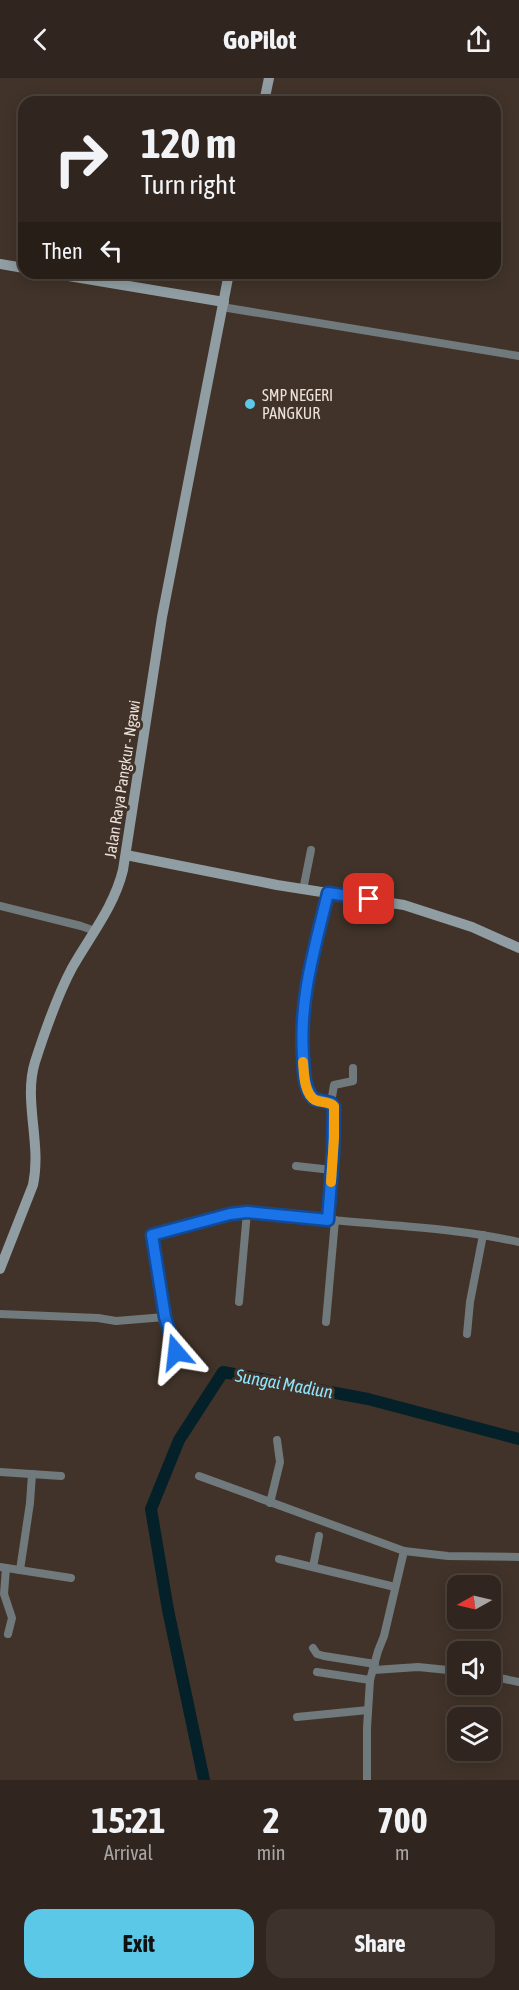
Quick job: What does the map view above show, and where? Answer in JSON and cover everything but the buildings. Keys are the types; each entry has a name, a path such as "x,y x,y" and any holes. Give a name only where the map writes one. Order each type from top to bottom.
{"main road":[{"path":"265,96 269,78"},
{"path":"0,264 18,267"},
{"path":"84,279 223,304"},
{"name":"Jalan Raya Pangkur - Ngawi","path":"0,1269 36,1173 37,1152 31,1090 36,1059 63,986 118,888 126,855 162,617 228,279"},
{"path":"126,855 303,890 404,905 472,927 519,948"}],"street":[{"path":"223,304 519,357"},
{"path":"303,890 311,850"},
{"path":"328,893 306,984 302,1032 303,1066 310,1095 314,1099 331,1103"},
{"path":"0,906 95,931"},
{"path":"326,1322 334,1107 331,1103 334,1085 353,1081 353,1068"},
{"path":"296,1166 332,1170"},
{"path":"239,1302 247,1212"},
{"path":"176,1352 165,1317 152,1235 230,1214 247,1212 391,1223 519,1242"},
{"path":"467,1334 470,1302 483,1235"},
{"path":"0,1314 98,1318 117,1322 165,1317"},
{"path":"270,1503 280,1462 277,1440"},
{"path":"0,1472 61,1476"},
{"path":"20,1570 32,1474"},
{"path":"199,1476 404,1551 448,1556 519,1557"},
{"path":"313,1567 319,1536"},
{"path":"367,1780 370,1680 384,1636 404,1551"},
{"path":"279,1559 395,1587"},
{"path":"8,1634 12,1618 4,1594 3,1567 71,1578"},
{"path":"313,1648 317,1654 374,1667 447,1670"},
{"path":"317,1672 370,1680"},
{"path":"501,1678 519,1682"},
{"path":"297,1717 368,1710"}],"waterway":[{"name":"Sungai Madiun","path":"204,1780 168,1610 151,1509 179,1440 223,1372 368,1399 519,1439"}],"slow traffic":[{"path":"303,1062 310,1095 314,1099 331,1103 334,1106 331,1182"}],"place":[{"name":"SMP NEGERI PANGKUR","path":"250,404"}],"route":[{"path":"176,1352 165,1317 152,1245 154,1233 247,1212 328,1220 334,1106 331,1103 314,1099 307,1088 303,1066 303,1000 328,893 369,899"}]}
